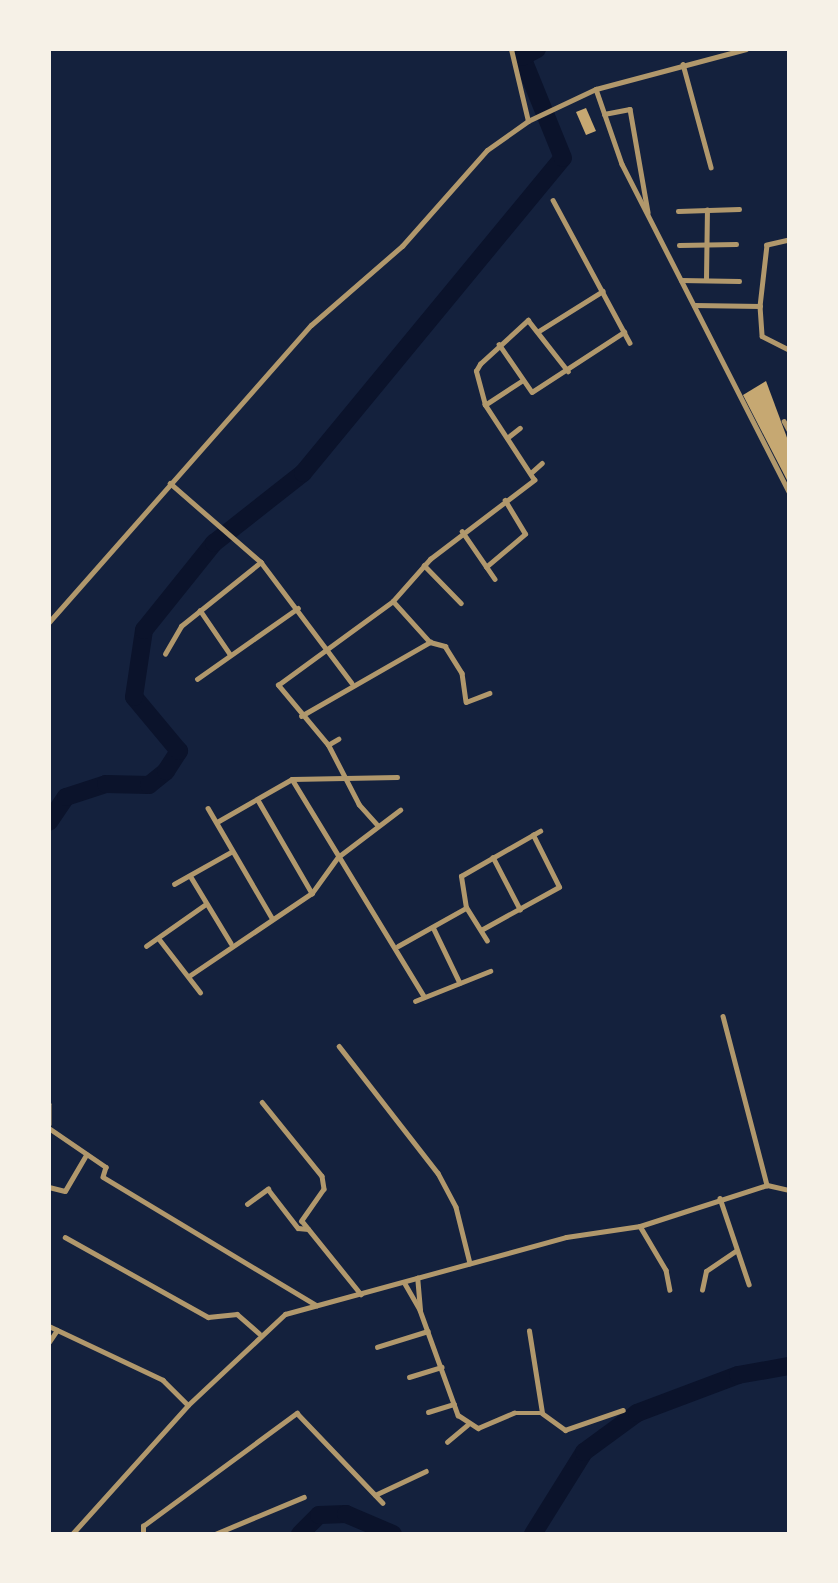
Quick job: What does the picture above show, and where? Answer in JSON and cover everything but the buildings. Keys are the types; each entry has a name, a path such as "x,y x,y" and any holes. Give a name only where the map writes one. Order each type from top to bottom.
{"street":[{"path":"511,49 531,119"},
{"path":"49,622 169,482 311,325 402,246 486,150 558,103 683,64 746,49"},
{"path":"683,64 711,167"},
{"path":"596,89 648,216 789,492"},
{"path":"604,114 630,109 648,216"},
{"path":"553,200 630,344"},
{"path":"678,211 739,209"},
{"path":"706,279 707,211"},
{"path":"789,240 767,245 760,306 762,336 789,351"},
{"path":"679,245 736,244"},
{"path":"681,280 739,281"},
{"path":"539,331 603,290"},
{"path":"694,306 760,306"},
{"path":"377,825 342,776 328,745 301,716 278,685 393,601 424,565 462,531 531,483 531,472 485,405 475,371 499,344 528,320 568,371"},
{"path":"499,344 532,392 624,332"},
{"path":"485,405 523,380"},
{"path":"784,421 789,430"},
{"path":"506,438 520,428"},
{"path":"531,472 542,463"},
{"path":"169,482 225,527 261,562 328,647 352,683"},
{"path":"486,567 525,534 505,501"},
{"path":"462,531 495,579"},
{"path":"165,653 181,626 261,562"},
{"path":"424,565 461,603"},
{"path":"393,601 430,642 445,646 462,673 466,702 489,693"},
{"path":"197,679 298,608"},
{"path":"200,610 230,654"},
{"path":"301,716 352,683 430,642"},
{"path":"328,745 338,739"},
{"path":"217,822 292,779 397,777"},
{"path":"292,779 338,857 398,947 424,996"},
{"path":"258,800 312,893"},
{"path":"208,808 272,918"},
{"path":"189,976 231,943 312,893 338,857 400,810"},
{"path":"487,941 466,908 461,876 540,831"},
{"path":"481,930 559,886 533,835"},
{"path":"174,884 232,852"},
{"path":"493,856 520,909"},
{"path":"191,877 231,943"},
{"path":"146,946 160,939 206,904"},
{"path":"398,947 466,908"},
{"path":"433,926 460,983"},
{"path":"160,939 200,992"},
{"path":"415,1001 491,971"},
{"path":"723,1016 767,1185"},
{"path":"339,1046 438,1173 456,1208 470,1263"},
{"path":"262,1102 322,1177 324,1189 302,1218 361,1294"},
{"path":"49,1104 49,1126 106,1167 103,1177 317,1305"},
{"path":"49,1187 65,1191 86,1154"},
{"path":"72,1534 188,1405 259,1333 285,1314 566,1237 640,1226 767,1185 789,1190"},
{"path":"247,1204 268,1189 298,1228 308,1229"},
{"path":"720,1198 749,1284"},
{"path":"640,1226 662,1262 670,1290"},
{"path":"65,1237 208,1317 237,1314 259,1333"},
{"path":"702,1290 706,1271 737,1251"},
{"path":"417,1278 420,1310"},
{"path":"404,1282 420,1310 454,1404 467,1425"},
{"path":"49,1326 163,1380 188,1405"},
{"path":"49,1342 57,1330"},
{"path":"377,1347 428,1331"},
{"path":"529,1331 542,1413 565,1430 623,1410"},
{"path":"409,1377 441,1367"},
{"path":"428,1412 454,1404"},
{"path":"144,1534 143,1526 297,1413 383,1503"},
{"path":"447,1441 467,1425 542,1413"},
{"path":"375,1495 426,1471"},
{"path":"215,1534 304,1497"}],"waterway":[{"path":"49,822 66,797 106,784 149,785 166,771 179,751 134,697 144,630 214,543 303,473 563,158 522,57 537,49"},
{"path":"533,1534 584,1452 637,1413 738,1375 789,1366"},
{"path":"300,1534 319,1515 346,1514 393,1534"}]}
